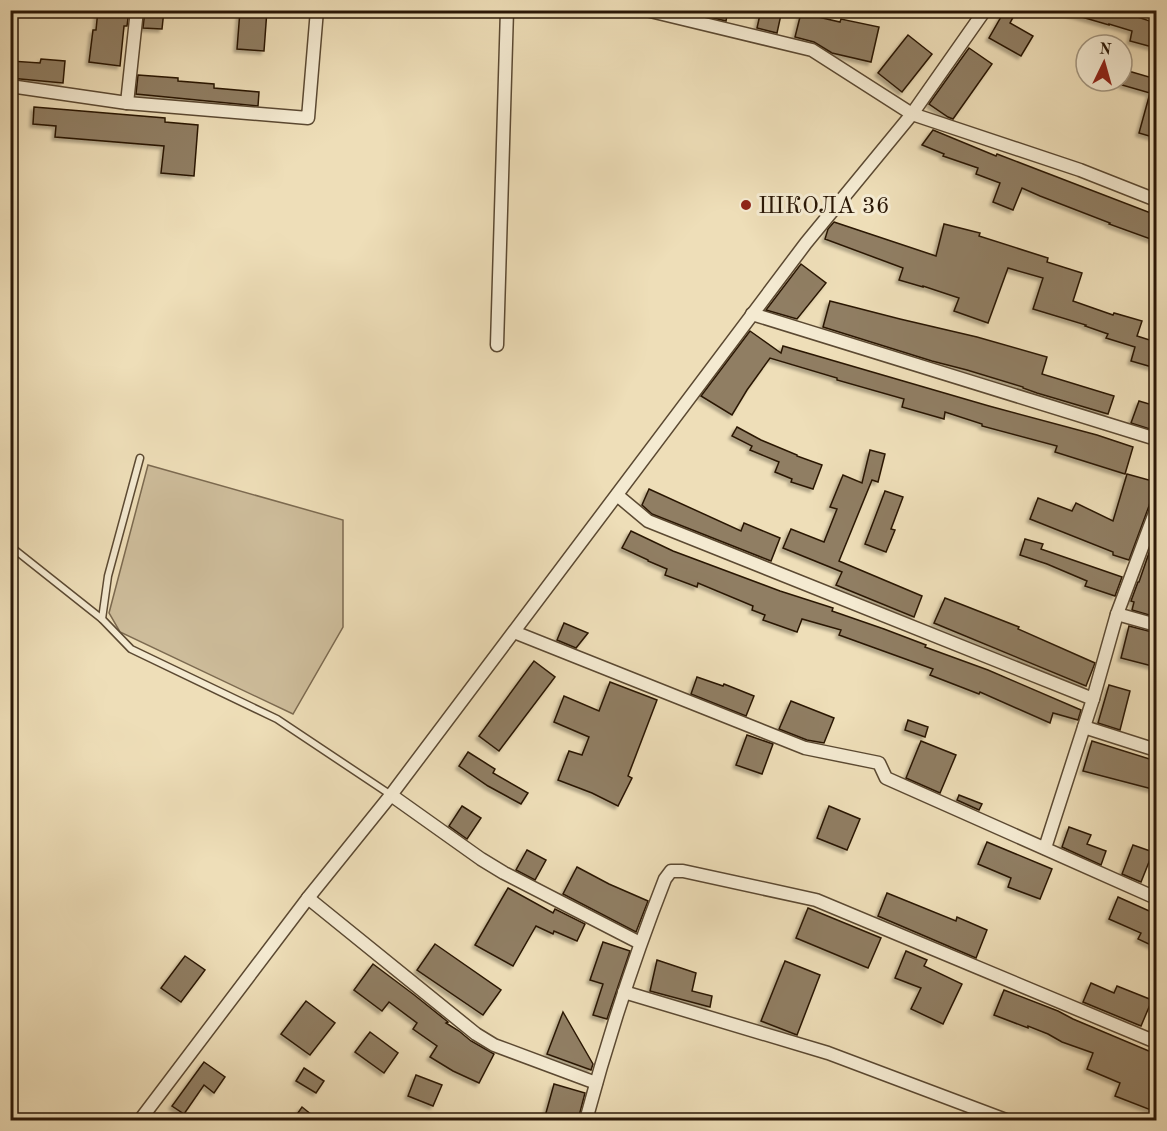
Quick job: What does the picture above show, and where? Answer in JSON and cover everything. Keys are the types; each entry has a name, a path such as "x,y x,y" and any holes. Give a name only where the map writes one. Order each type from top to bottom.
{"street":[{"path":"127,103 137,10"},
{"path":"10,86 127,103 308,118 317,10"},
{"path":"497,345 507,10"},
{"path":"646,10 812,50 912,114 1080,170 1156,200"},
{"path":"145,1119 308,898 391,795 806,243 912,114 985,10"},
{"path":"752,314 1156,440"},
{"path":"617,495 648,522 1093,699"},
{"path":"1045,848 1093,699 1117,614 1156,510"},
{"path":"1117,614 1156,625"},
{"path":"514,632 805,748 879,763 886,778 1156,898"},
{"path":"1084,727 1156,750"},
{"path":"391,795 481,860 640,943"},
{"path":"586,1120 640,943 665,879 671,871 682,871 816,900 1156,1042"},
{"path":"308,898 476,1034 494,1045 596,1083"},
{"path":"624,992 828,1053 1006,1120"}],"lane":[{"path":"102,619 108,576 140,458"},
{"path":"10,546 102,619 131,650 277,719 391,795"}],"shaded area":[{"path":"148,465 343,520 343,627 293,714 120,632 109,613"}],"building":[{"path":"98,10 129,10 127,26 124,26 120,66 89,62"},
{"path":"145,10 164,10 162,29 143,28"},
{"path":"267,10 264,51 237,49 240,11"},
{"path":"698,10 728,10 726,21 697,14"},
{"path":"761,10 782,10 777,33 757,28"},
{"path":"1005,10 1017,10 1010,23 1033,36 1021,56 989,38"},
{"path":"1069,10 1116,10 1156,23 1156,48 1134,42 1132,31 1068,13"},
{"path":"801,13 840,22 841,19 879,27 871,62 832,53 814,42 795,37"},
{"path":"908,35 932,54 902,92 878,73"},
{"path":"969,48 992,64 953,119 929,104"},
{"path":"41,59 65,61 63,83 10,78 11,61 40,63"},
{"path":"1134,73 1156,79 1156,138 1139,133 1150,93 1134,88"},
{"path":"138,75 178,78 178,81 214,84 214,88 259,92 258,106 136,94"},
{"path":"34,107 165,118 165,122 198,125 194,176 161,173 164,146 55,137 56,126 33,124"},
{"path":"933,130 996,156 997,154 1156,215 1156,241 1022,188 1013,210 993,202 1000,183 976,174 978,168 943,156 944,154 922,145"},
{"path":"834,222 936,256 944,224 980,233 979,236 1048,258 1047,262 1082,273 1073,301 1113,315 1114,313 1142,321 1137,336 1156,342 1156,354 1152,367 1131,361 1135,347 1106,338 1108,334 1086,325 1033,309 1043,278 1008,268 988,323 954,311 959,298 899,280 903,268 825,239 828,229"},
{"path":"801,264 826,283 797,319 766,310"},
{"path":"830,301 977,337 1047,357 1042,374 1114,396 1108,414 823,327"},
{"path":"750,331 781,353 783,346 1133,447 1125,474 1055,452 1057,446 982,426 982,424 945,412 944,419 902,407 904,399 770,358 732,415 701,396"},
{"path":"1139,401 1156,406 1156,431 1131,423"},
{"path":"737,427 761,440 822,465 813,489 791,482 792,479 775,472 779,462 750,450 752,446 732,436"},
{"path":"870,450 885,454 878,482 872,480 839,561 922,596 914,617 836,585 842,572 783,548 791,529 824,542 837,509 830,507 843,475 862,483"},
{"path":"1127,474 1156,482 1129,560 1030,519 1038,498 1072,511 1076,503 1113,521"},
{"path":"649,489 741,531 744,523 780,538 771,561 652,514 642,505"},
{"path":"885,491 903,497 891,529 895,530 886,552 865,544"},
{"path":"631,531 673,551 833,608 832,611 988,670 1081,710 1078,720 1053,713 1050,723 980,692 979,694 930,675 933,669 839,635 841,630 802,619 797,632 763,620 765,615 752,610 753,606 698,583 697,587 665,575 667,569 622,548"},
{"path":"1025,539 1043,544 1041,549 1122,577 1115,596 1085,586 1087,581 1020,555"},
{"path":"1149,553 1156,555 1156,617 1132,610 1134,602 1131,601"},
{"path":"945,598 1019,627 1018,629 1095,663 1086,686 934,623"},
{"path":"564,623 588,633 576,648 557,640"},
{"path":"1129,626 1156,633 1156,667 1121,658"},
{"path":"534,661 555,677 499,751 479,736"},
{"path":"697,677 723,686 724,684 754,696 746,716 691,694"},
{"path":"610,682 657,700 628,776 632,778 618,806 558,780 569,751 582,755 589,737 554,722 564,696 599,711"},
{"path":"1109,685 1130,691 1120,730 1098,723"},
{"path":"791,701 834,718 824,743 807,740 779,729"},
{"path":"908,720 928,727 925,737 905,730"},
{"path":"747,735 773,744 762,774 736,765"},
{"path":"921,741 956,755 940,793 906,778"},
{"path":"1092,741 1156,761 1156,790 1083,771"},
{"path":"468,752 495,769 493,773 528,793 521,804 488,786 459,766"},
{"path":"959,795 982,804 979,810 957,800"},
{"path":"462,806 481,818 467,839 449,826"},
{"path":"829,806 860,819 847,850 817,838"},
{"path":"1069,827 1091,835 1087,844 1106,851 1101,865 1062,847"},
{"path":"987,842 1052,869 1040,899 1008,887 1011,878 978,864"},
{"path":"1133,845 1153,852 1141,882 1122,874"},
{"path":"527,850 546,860 535,880 516,870"},
{"path":"577,867 648,901 636,932 563,894"},
{"path":"508,888 553,913 555,909 585,924 577,941 536,926 513,966 475,945"},
{"path":"887,893 956,921 957,917 987,930 976,958 878,916"},
{"path":"1118,897 1156,914 1156,940 1153,946 1138,939 1141,933 1109,919"},
{"path":"808,908 881,938 868,968 796,938"},
{"path":"603,942 630,951 607,1019 593,1015 603,984 590,980"},
{"path":"435,944 501,990 483,1015 417,970"},
{"path":"906,951 927,960 924,966 962,984 943,1024 911,1009 921,988 895,978"},
{"path":"185,956 205,970 181,1002 161,988"},
{"path":"657,960 696,973 692,991 712,996 710,1007 650,991"},
{"path":"785,961 820,975 797,1035 761,1021"},
{"path":"373,964 448,1022 446,1023 494,1054 479,1083 430,1057 437,1046 413,1029 417,1023 389,1002 382,1011 354,990"},
{"path":"1091,983 1114,993 1117,986 1152,1000 1141,1026 1083,1002"},
{"path":"1004,990 1156,1054 1156,1112 1115,1096 1120,1083 1087,1069 1093,1053 1028,1026 1028,1028 994,1015"},
{"path":"306,1001 335,1023 310,1055 281,1034"},
{"path":"563,1012 593,1064 591,1070 547,1054"},
{"path":"370,1032 398,1053 384,1073 355,1052"},
{"path":"204,1062 225,1077 214,1093 204,1085 184,1114 172,1106"},
{"path":"304,1068 324,1081 316,1093 296,1081"},
{"path":"416,1075 442,1085 433,1106 408,1096"},
{"path":"554,1084 585,1093 578,1120 544,1120"},
{"path":"302,1107 312,1115 308,1120 293,1120"}],"place":[{"name":"ШКОЛА 36","path":"746,205"}]}
